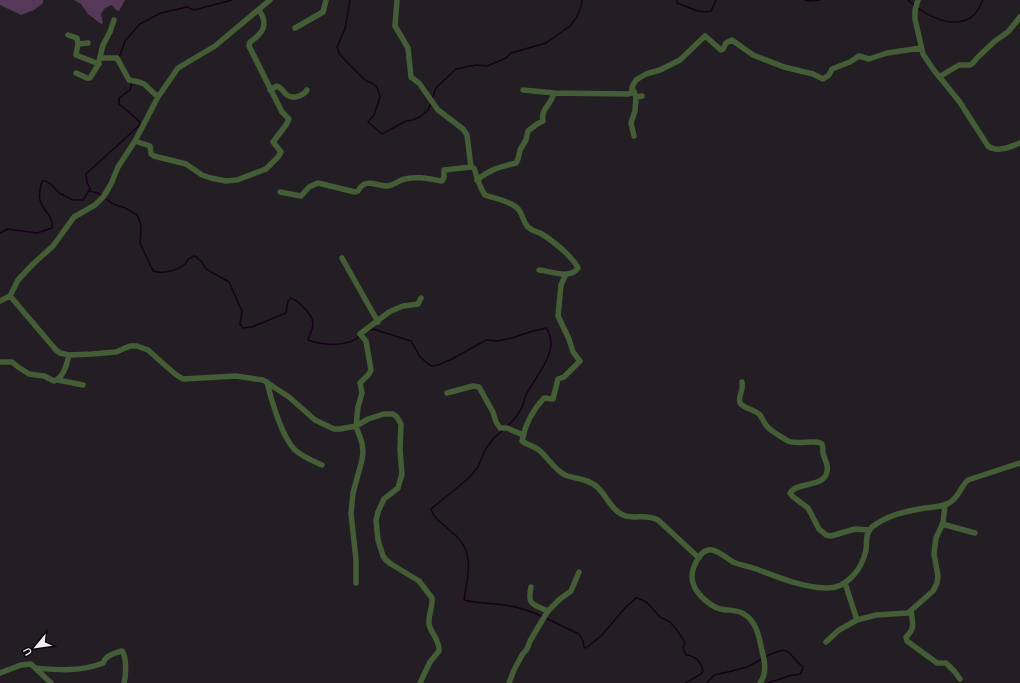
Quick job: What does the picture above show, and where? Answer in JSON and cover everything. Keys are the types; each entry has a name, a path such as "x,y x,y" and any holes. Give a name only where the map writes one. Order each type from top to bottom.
{"street":[{"path":"0,301 10,296 18,280 53,246 74,217 100,202 158,97 180,66 215,46 270,0"},
{"path":"295,28 323,12 326,0"},
{"path":"397,0 395,26 408,48 411,77 418,81 441,113 463,129 467,135 471,166 474,168 477,180 485,194 506,201 517,208 522,214 526,225 529,228 548,238 567,254 578,268 573,273 566,274 540,270"},
{"path":"917,5 915,19 921,48 927,60 958,101 990,148 998,149 1020,143"},
{"path":"135,141 150,146 151,154 154,156 186,164 202,175 211,178 226,181 242,178 266,169 281,153 273,142 289,119 282,112 249,46 250,42 257,37 264,28 264,21 259,10"},
{"path":"940,77 959,65 970,65 973,63 995,41 1008,32 1020,17"},
{"path":"76,73 90,78 99,64 103,45 114,20"},
{"path":"68,35 77,37 78,44 76,55 99,64"},
{"path":"523,90 554,93 627,95 631,93 632,87 636,80 680,60 705,36 721,50 724,50 726,43 732,40 752,55 784,67 813,74 823,79 829,75 832,69 850,62 859,56 869,59 887,53 921,48"},
{"path":"78,44 88,44"},
{"path":"100,58 117,58 130,81 144,84 158,97"},
{"path":"270,90 278,86 288,96 293,97 299,97 307,90"},
{"path":"632,87 639,96 631,123 634,136"},
{"path":"477,180 497,167 516,164 528,131 543,121 543,110 550,102 554,93"},
{"path":"280,192 301,196 309,186 318,183 354,192 358,191 360,186 364,183 388,187 404,179 420,177 442,181 444,177 444,170 471,166"},
{"path":"342,258 378,322"},
{"path":"566,274 561,285 558,316 569,339 572,350 579,361 564,376 558,379 553,399 544,398 535,409 528,421 523,435 523,442 540,451 563,474 592,482 604,493 612,507 622,515 627,517 651,516 658,520 699,558"},
{"path":"10,296 60,353 69,355 116,352 130,346 137,346 148,350 175,374 183,378 236,376 263,380 289,397 315,420 327,426 340,429 356,426 377,416 389,413 397,417 400,421 402,474 398,488 387,496 382,503 376,520 376,531 383,556 386,560 419,581 432,598 429,621 439,643 439,651 430,662 420,683"},
{"path":"356,583 356,559 351,514 353,493 363,452 362,443 356,426 358,407 362,391 360,382 370,374 371,370 366,341 360,334 390,312 418,304 421,298"},
{"path":"58,380 64,370 69,355"},
{"path":"0,362 11,361 29,374 44,376 54,381 58,380 83,385"},
{"path":"267,382 278,418 288,441 304,456 322,465"},
{"path":"742,382 743,387 739,396 740,403 760,415 766,426 772,431 787,440 796,443 817,442 822,444 827,466 825,476 817,482 793,489 790,493 808,508 819,529 826,535 831,536 855,529 869,530"},
{"path":"447,393 473,386 479,387 500,428 507,428 523,435"},
{"path":"762,682 765,671 764,657 756,629 752,621 745,614 738,611 722,610 707,602 697,590 693,581 692,576 694,566 705,551 713,550 734,562 787,581 826,588 836,587 845,583 856,573 864,557 866,537 869,530 875,525 902,512 949,503 958,496 968,480 1020,463"},
{"path":"826,642 839,630 857,620 876,615 903,614 911,611 928,596 937,583 938,576 934,554 936,538 942,524 944,505"},
{"path":"942,524 976,533"},
{"path":"509,683 530,641 548,611 560,599 571,592 579,572"},
{"path":"845,583 857,620"},
{"path":"531,587 529,599 531,603 548,611"},
{"path":"911,611 913,626 911,632 906,637 907,641 937,663 946,663 954,670 960,679"},
{"path":"35,668 62,671 89,668 103,663 104,659 122,651 124,653 124,683"},
{"path":"0,673 26,664 31,664 51,683"}],"shaded area":[{"path":"0,0 43,0 43,3 34,10 21,15 0,5"},
{"path":"74,0 125,0 119,11 112,5 105,8 101,14 103,23 101,24 88,14 81,4"}],"waterway":[{"path":"119,58 125,41 140,24 161,13 187,7 194,10 232,0"},
{"path":"350,0 345,29 337,47 343,58 366,81 377,87 380,97 374,115 368,122 382,134 406,121 413,120 421,116 428,110 431,103"},
{"path":"432,99 436,88 456,69 476,65 487,66 506,58 511,53 546,43 570,26 576,18 581,7 582,0"},
{"path":"677,0 677,3 702,12 711,11 716,0"},
{"path":"805,0 820,0"},
{"path":"908,0 915,6"},
{"path":"918,8 938,19 954,22 969,19 975,14 983,0"},
{"path":"0,233 7,229 37,233 52,228 51,219 41,204 39,198 42,181 46,181 59,193 73,200 83,200 90,189 86,174 141,124 119,104 119,98 130,90 132,83"},
{"path":"89,191 98,193 102,196"},
{"path":"105,198 113,204 125,208 137,215 141,224 140,243 153,271 165,272 174,270 195,256 201,261 206,269 229,282 242,311 240,324 243,328 252,327 286,313 288,301 291,298 305,309 313,321 308,340 328,344 342,344 355,340 360,336"},
{"path":"370,330 373,329 411,341 420,357 431,366 438,365 452,359 486,340 498,341 546,328 550,336 551,345 549,354 526,395 523,406 514,420 507,426"},
{"path":"503,430 493,439 485,450 478,467 469,478 431,509 437,519 460,540 467,554 468,577 464,600 510,606 537,614 579,634 583,641 584,647 586,648 601,636 625,608 636,598 640,599 650,605 660,617 668,621 678,631 685,642 683,648 686,655 695,658 701,664 703,671 701,674 686,683"},
{"path":"765,657 785,650 803,667 801,673 798,675 792,675 768,683"},
{"path":"707,683 714,675 747,667 762,659"}]}
